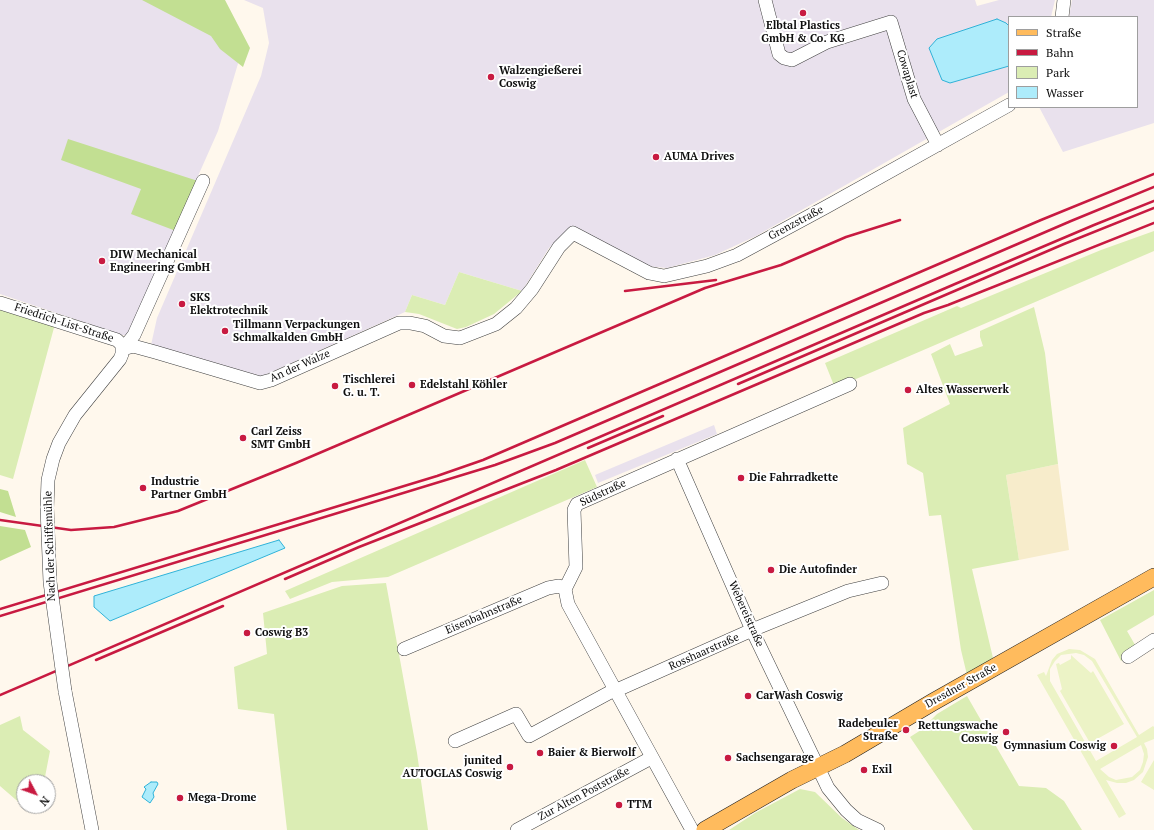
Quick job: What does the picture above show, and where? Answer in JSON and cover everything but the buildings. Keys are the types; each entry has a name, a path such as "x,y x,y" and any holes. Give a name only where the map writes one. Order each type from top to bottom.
{"main road":[{"name":"Dresdner Straße","path":"705,830 1154,577"}],"street":[{"name":"Cowaplast","path":"765,0 779,54 784,58 792,60 827,42 891,22 914,99 938,145"},
{"path":"1062,16 1064,0"},
{"name":"Grenzstraße","path":"573,233 649,273 664,276 678,274 707,266 737,254 874,182 1008,106"},
{"name":"Nach der Schiffsmühle","path":"92,830 65,691 50,582 47,508 48,480 59,442 75,414 120,359 123,349 134,335 203,181"},
{"name":"An der Walze","path":"123,349 133,346 260,383 271,380 399,323 410,323 426,326 444,336 460,338 496,324 516,308 532,289 559,247 573,233"},
{"name":"Friedrich-List-Straße","path":"0,303 117,340 121,342 123,349"},
{"name":"Südstraße","path":"565,589 576,567 573,518 577,504 850,384"},
{"name":"Webereistraße","path":"677,459 752,630 819,767"},
{"name":"Rosshaarstraße","path":"455,741 516,714 529,736 616,689 752,630 848,591 882,583"},
{"name":"Eisenbahnstraße","path":"404,649 548,588 560,586 565,589"},
{"path":"565,589 565,596 572,611 616,689 651,758 692,830"},
{"path":"1128,657 1154,640"},
{"name":"Zur Alten Poststraße","path":"517,830 651,758"},
{"path":"819,767 828,788 846,810 857,820 878,830"}],"shaded area":[{"path":"0,0 162,0 245,40 218,131 146,293 132,336 122,335 0,294"},
{"path":"244,0 975,0 977,6 999,0 1055,0 1051,16 1008,16 1008,93 756,236 715,255 667,268 645,266 576,227 565,234 549,248 522,291 459,272 445,305 412,295 405,312 254,380 151,345 157,318 261,76 269,43 263,8"},
{"path":"1072,0 1154,0 1154,123 1063,152 1040,108 1138,108 1138,16 1069,16"},
{"path":"714,425 717,434 598,483 595,475"},
{"path":"1058,464 1069,550 1019,560 1006,475"}],"green space":[{"path":"142,0 225,0 250,48 243,67 220,49 211,36"},
{"path":"68,139 198,181 176,231 131,214 141,189 61,160"},
{"path":"1154,231 1154,251 835,388 825,363 957,306 961,308 1101,250"},
{"path":"459,272 522,291 494,314 466,327 457,329 419,314 405,312 412,295 445,305"},
{"path":"1034,307 1045,353 1058,464 1006,475 1019,560 972,569 993,658 967,675 961,650 941,515 929,516 923,473 907,464 903,428 950,404 931,354 950,344 955,356 983,346 980,331"},
{"path":"0,308 55,324 13,479 0,475"},
{"path":"585,460 597,487 388,577 332,582 290,599 285,591"},
{"path":"0,489 8,491 16,517 0,512"},
{"path":"0,526 25,530 31,547 0,561"},
{"path":"386,583 417,753 428,830 287,830 274,714 238,709 234,667 267,654 263,613 342,586"},
{"path":"1154,590 1154,615 1127,631 1138,650 1121,661 1100,620"},
{"path":"1069,649 1080,650 1095,659 1139,735 1153,726 1154,727 1154,739 1144,743 1147,749 1148,757 1143,772 1134,780 1126,783 1117,783 1106,780 1126,814 1119,818 1037,675 1044,672 1046,676 1052,660 1057,654","holes":["1076,653 1084,655 1092,661 1137,737 1096,761 1050,681 1050,669 1055,661 1061,655","1141,745 1144,754 1143,762 1140,770 1132,777 1116,780 1109,777 1100,769"]},
{"path":"1071,655 1091,673 1093,671 1124,724 1090,743 1060,691 1062,689 1056,664 1059,663 1060,665 1071,659"},
{"path":"967,696 1019,786 1046,788 1064,801 1082,830 973,830 910,737 921,730 937,714"},
{"path":"20,716 23,730 50,751 46,774 16,774 16,800 0,786 0,725"},
{"path":"1154,760 1154,790 1141,782"},
{"path":"800,789 815,792 842,818 859,830 729,830 755,813"}],"water":[{"path":"997,19 1008,25 1008,66 950,83 942,80 929,48 937,39"},
{"path":"279,540 285,548 110,621 94,607 94,596"},
{"path":"151,782 157,782 158,784 153,793 154,797 150,803 142,797 146,789 144,787"}],"railway":[{"path":"0,609 437,476 483,460 1041,220 1154,174"},
{"path":"0,616 495,465 555,443 1071,221 1154,187"},
{"path":"0,695 955,284 1154,201"},
{"path":"738,384 1064,244 1154,208"},
{"path":"0,520 71,530 114,527 178,511 296,463 705,288 781,265 846,237 900,220"},
{"path":"285,579 359,547 556,470 924,313 948,305 1154,223"},
{"path":"625,291 716,280"},
{"path":"588,448 663,416"},
{"path":"96,660 223,606"}],"place":[{"name":"Elbtal Plastics GmbH & Co. KG","path":"803,13"},
{"name":"Walzengießerei Coswig","path":"491,77"},
{"name":"AUMA Drives","path":"656,157"},
{"name":"DIW Mechanical Engineering GmbH","path":"102,261"},
{"name":"SKS Elektrotechnik","path":"182,304"},
{"name":"Tillmann Verpackungen Schmalkalden GmbH","path":"225,331"},
{"name":"Edelstahl Köhler","path":"412,385"},
{"name":"Tischlerei G. u. T.","path":"335,386"},
{"name":"Altes Wasserwerk","path":"908,390"},
{"name":"Carl Zeiss SMT GmbH","path":"243,438"},
{"name":"Die Fahrradkette","path":"741,478"},
{"name":"Industrie Partner GmbH","path":"143,488"},
{"name":"Die Autofinder","path":"771,570"},
{"name":"Coswig B3","path":"247,633"},
{"name":"CarWash Coswig","path":"748,696"},
{"name":"Radebeuler Straße","path":"906,730"},
{"name":"Rettungswache Coswig","path":"1006,732"},
{"name":"Gymnasium Coswig","path":"1114,746"},
{"name":"Baier & Bierwolf","path":"540,753"},
{"name":"Sachsengarage","path":"728,758"},
{"name":"junited AUTOGLAS Coswig","path":"510,767"},
{"name":"Exil","path":"864,770"},
{"name":"Mega-Drome","path":"180,798"},
{"name":"TTM","path":"619,805"}]}
